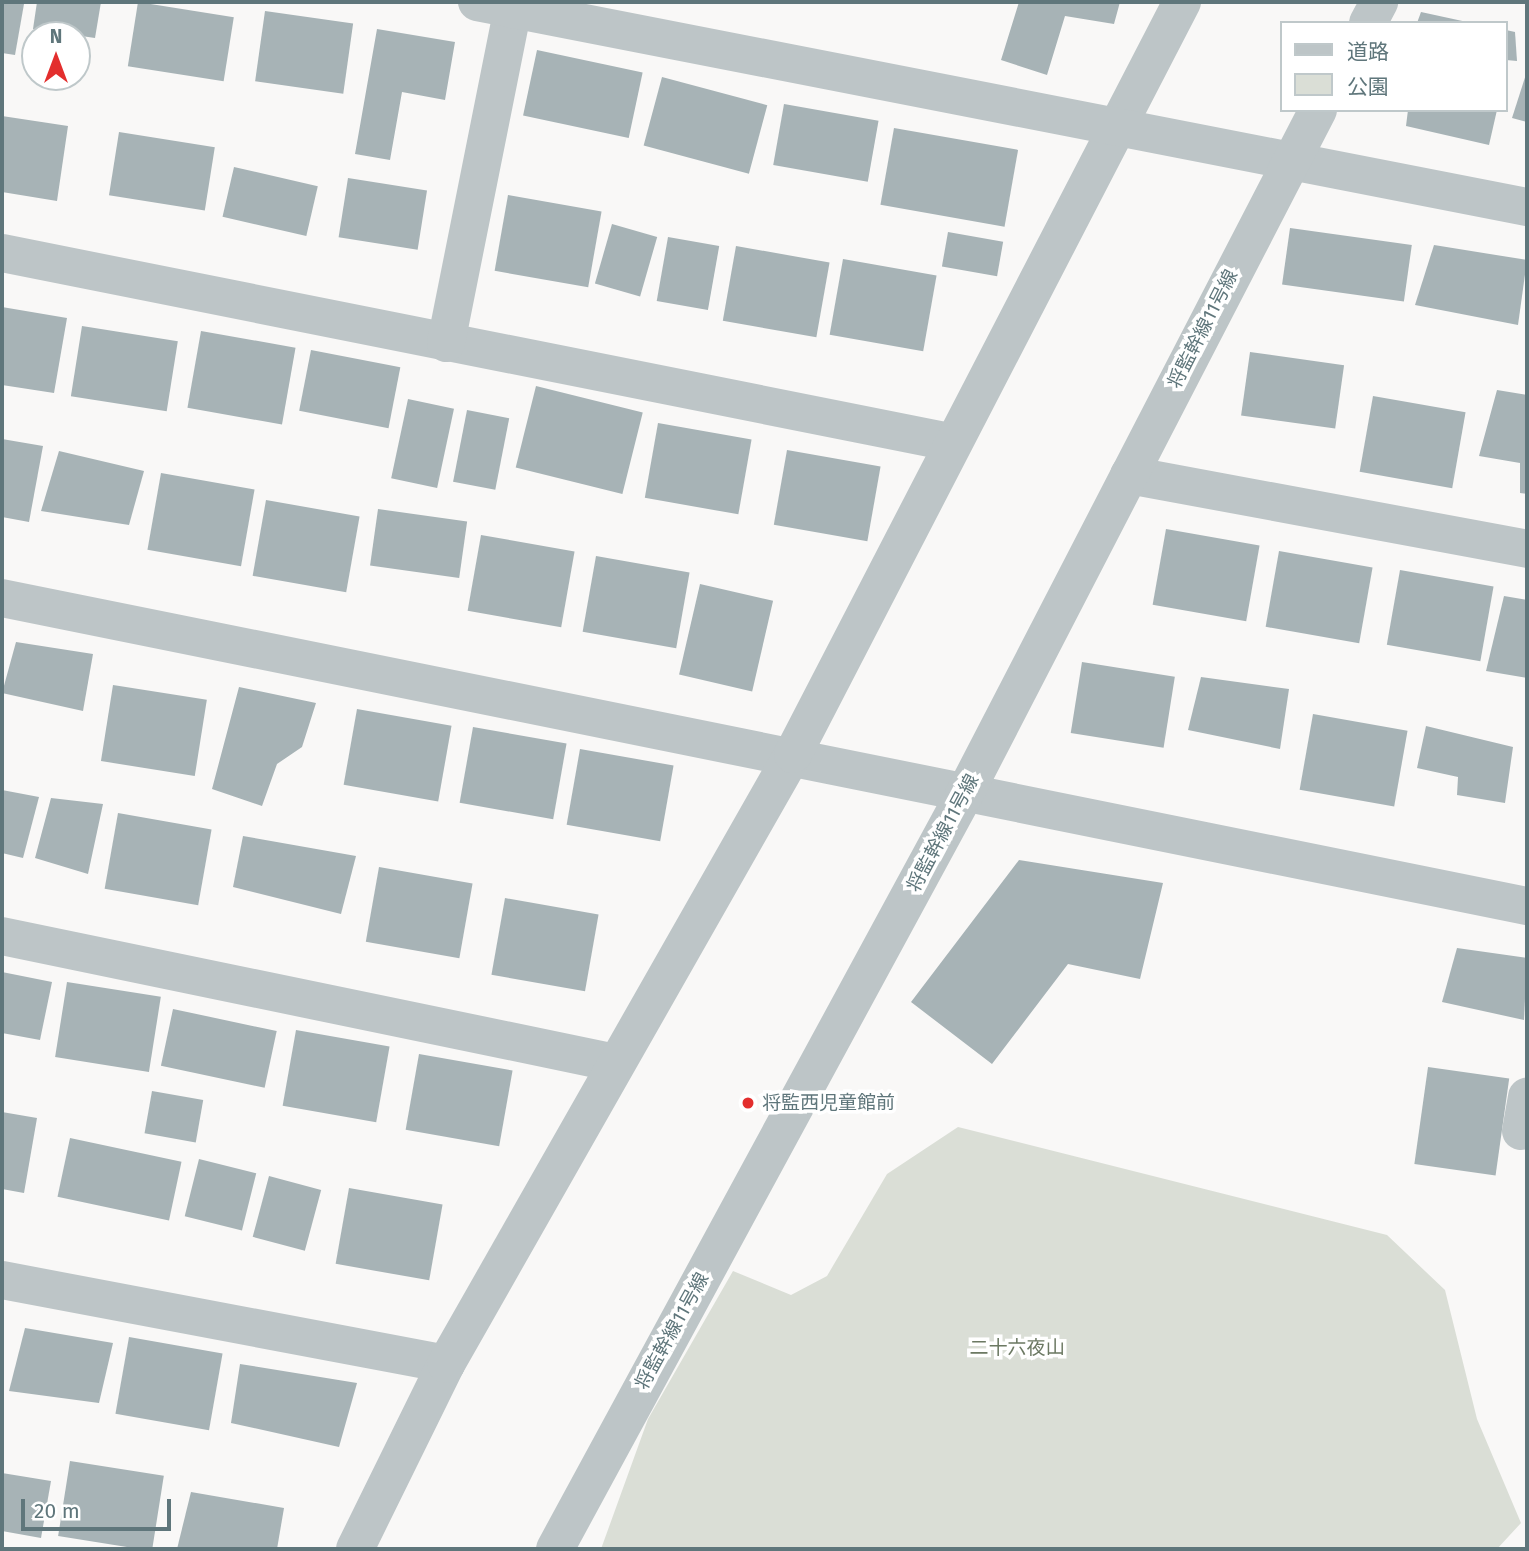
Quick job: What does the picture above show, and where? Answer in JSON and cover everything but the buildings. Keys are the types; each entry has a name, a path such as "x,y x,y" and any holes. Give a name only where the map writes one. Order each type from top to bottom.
{"street":[{"path":"355,1549 446,1364 793,754 950,442 1181,2"},
{"path":"1369,21 1379,2"},
{"path":"446,343 501,4 1527,207"},
{"name":"将監幹線11号線","path":"555,1549 964,795 1317,112"},
{"path":"2,253 950,442"},
{"path":"1129,475 1527,549"},
{"path":"2,598 793,754 964,795 1527,906"},
{"path":"2,936 616,1063"},
{"path":"2,1280 446,1364"}],"green space":[{"name":"二十六夜山","path":"958,1127 1387,1235 1445,1290 1477,1419 1521,1523 1497,1549 601,1549 648,1419 733,1271 791,1295 827,1276 887,1174"}],"place":[{"name":"将監西児童館前","path":"748,1103"}]}
